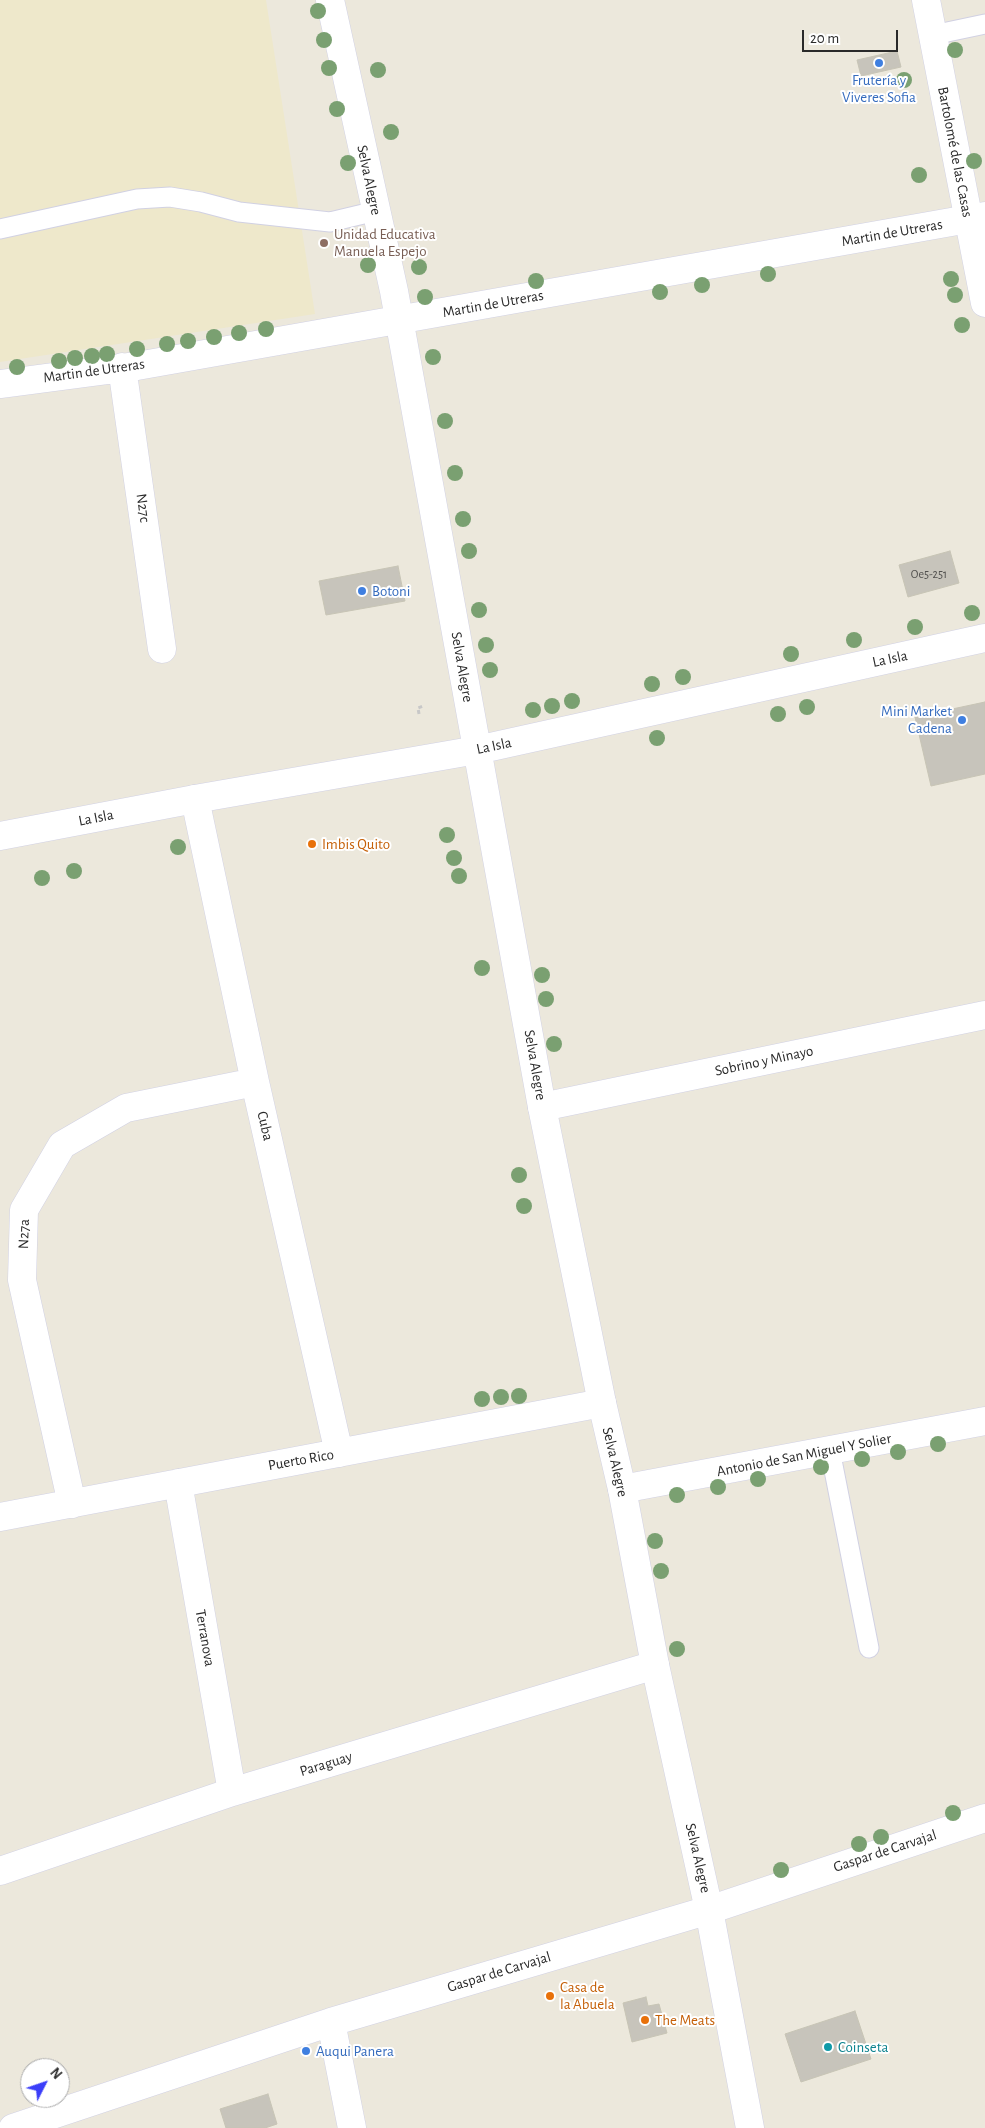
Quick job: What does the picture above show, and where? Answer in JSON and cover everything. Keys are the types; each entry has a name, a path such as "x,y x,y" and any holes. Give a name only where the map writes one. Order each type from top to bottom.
{"street":[{"name":"Selva Alegre","path":"330,0 399,320 542,1107 602,1403 622,1488 655,1665 709,1910 750,2128"},
{"name":"Bartolomé de las Casas","path":"926,0 977,218 985,303"},
{"name":"Martin de Utreras","path":"0,384 122,367 399,320 977,218"},
{"name":"N27c","path":"122,367 162,649"},
{"name":"La Isla","path":"0,836 195,798 477,750 985,638"},
{"name":"Cuba","path":"195,798 255,1082 339,1453"},
{"name":"Sobrino y Minayo","path":"542,1107 985,1015"},
{"name":"N27a","path":"72,1504 22,1280 24,1210 62,1145 126,1108 255,1082"},
{"name":"Puerto Rico","path":"0,1517 602,1403"},
{"name":"Antonio de San Miguel Y Solier","path":"622,1488 985,1420"},
{"name":"Terranova","path":"178,1484 232,1792"},
{"name":"Paraguay","path":"0,1871 232,1792 655,1665"},
{"name":"Gaspar de Carvajal","path":"13,2128 331,2022 709,1910 985,1818"},
{"path":"331,2022 352,2128"}],"lane":[{"path":"933,35 985,24"},
{"path":"0,229 137,199 170,197 201,202 240,212 330,222 376,211"},
{"path":"830,1450 869,1648"}],"path":[{"path":"419,714 418,708 423,706"}],"shaded area":[{"path":"0,0 266,0 315,314 0,362"}],"building":[{"name":"Frutería y Viveres Sofia","path":"897,51 901,67 861,76 857,60"},
{"path":"950,551 959,583 908,597 899,565"},
{"name":"Botoni","path":"398,566 405,601 326,615 319,581"},
{"path":"985,702 985,774 931,786 915,717"},
{"name":"The Meats","path":"646,1997 648,2006 659,2004 667,2033 632,2042 623,2003"},
{"name":"Coinseta","path":"855,2011 871,2059 801,2082 785,2034"},
{"path":"268,2094 277,2124 265,2128 226,2128 220,2109"}],"place":[{"name":"Frutería y Viveres Sofia","path":"879,63"},
{"name":"Unidad Educativa Manuela Espejo","path":"324,243"},
{"name":"Botoni","path":"362,591"},
{"name":"Mini Market Cadena","path":"962,720"},
{"name":"Imbis Quito","path":"312,844"},
{"name":"Casa de la Abuela","path":"550,1996"},
{"name":"The Meats","path":"645,2020"},
{"name":"Coinseta","path":"828,2047"},
{"name":"Auqui Panera","path":"306,2051"}]}
